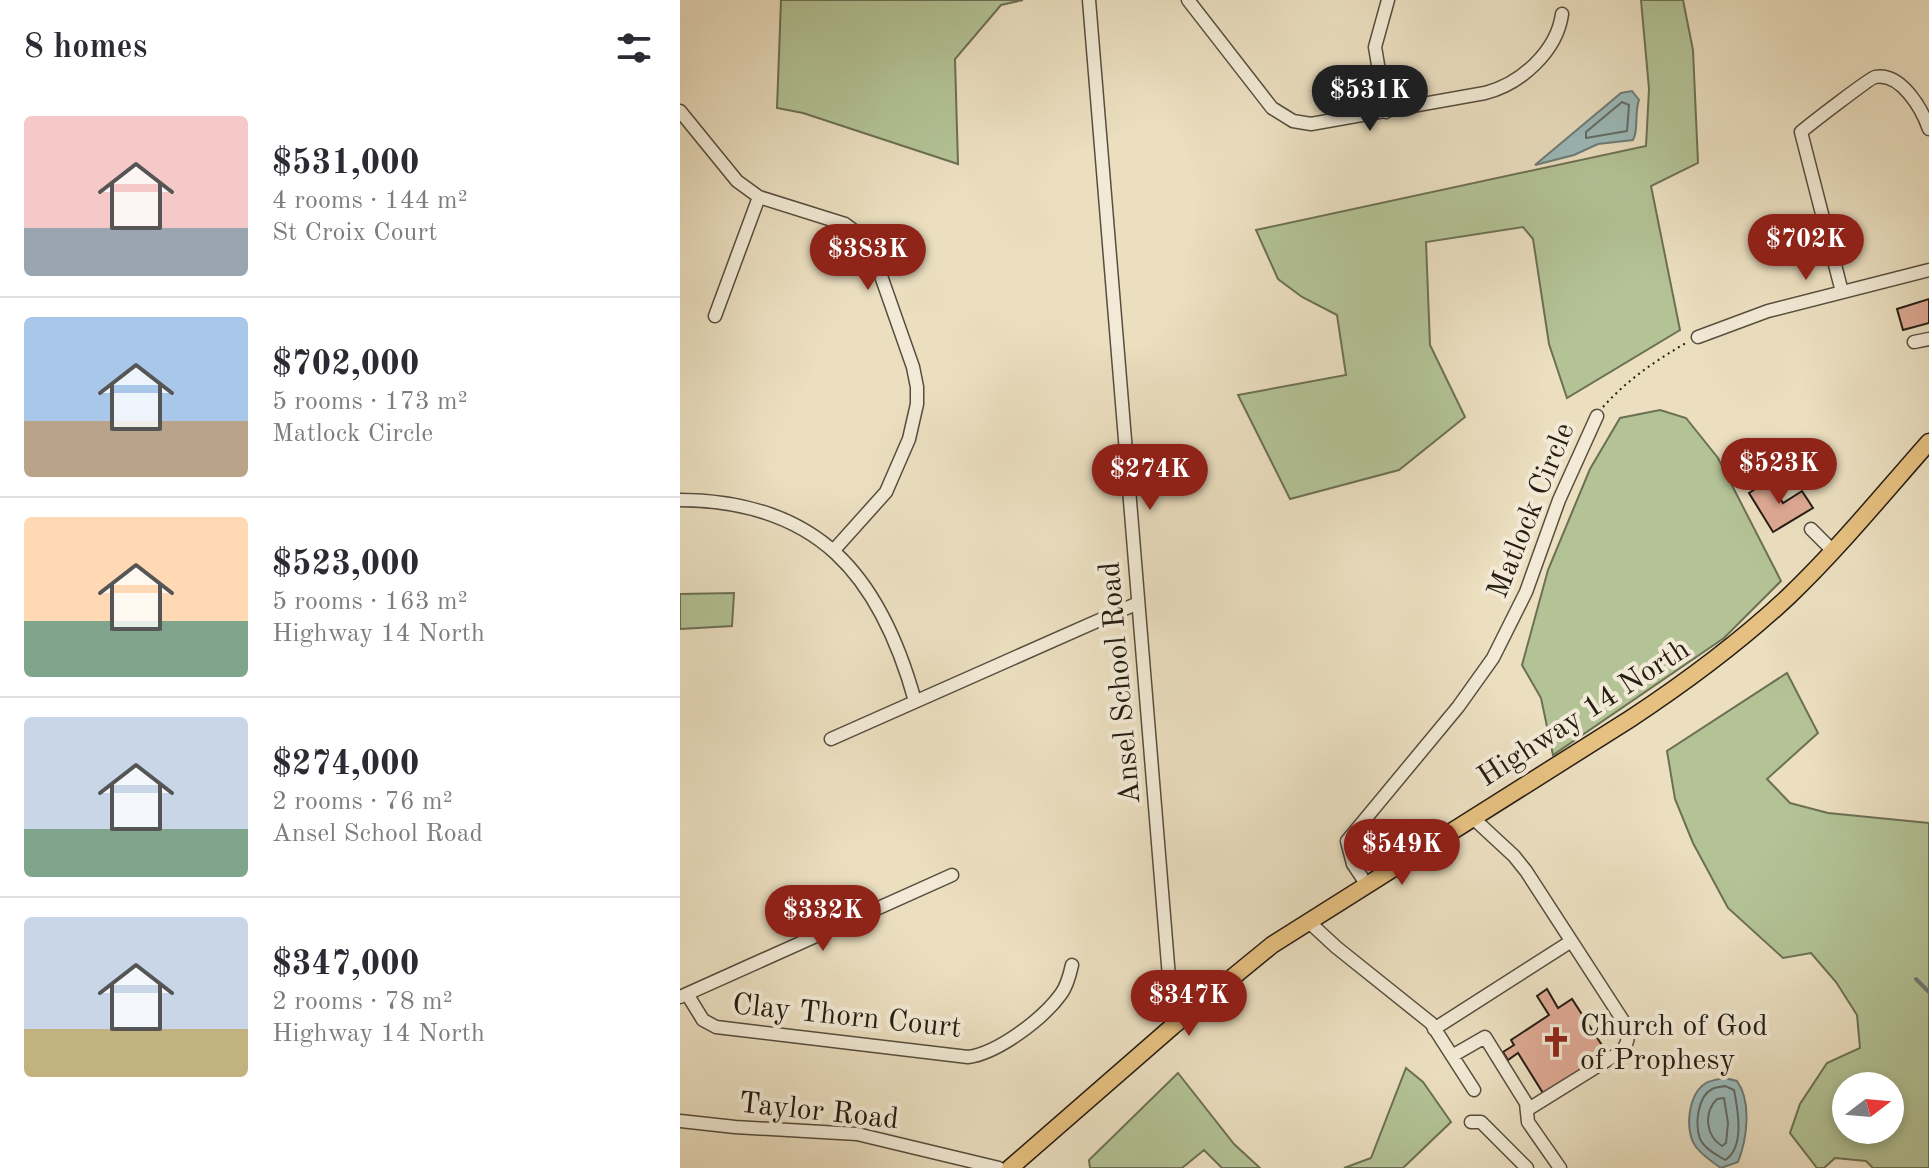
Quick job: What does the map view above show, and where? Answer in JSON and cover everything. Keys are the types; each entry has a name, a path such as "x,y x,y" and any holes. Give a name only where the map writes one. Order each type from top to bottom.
{"main road":[{"name":"Highway 14 North","path":"1010,1168 1173,1026 1272,945 1685,682 1736,642 1789,596 1833,551 1929,442"}],"street":[{"name":"Ansel School Road","path":"1089,0 1173,1026"},
{"path":"1188,0 1265,100 1286,117 1311,124 1485,93 1513,83 1549,47 1560,29 1562,14"},
{"path":"1386,112 1375,47 1388,0"},
{"path":"1842,292 1801,132 1870,78 1878,76 1891,78 1907,92 1924,114 1929,129"},
{"path":"680,111 737,181 759,197 845,224 864,238 874,256 916,376 917,404 914,423 893,481 880,501 834,550"},
{"path":"715,316 759,197"},
{"path":"1698,337 1736,320 1929,270"},
{"path":"1914,342 1929,339"},
{"name":"Matlock Circle","path":"1367,885 1353,864 1347,841 1458,707 1493,658 1526,592 1559,500 1597,416"},
{"path":"680,500 717,501 762,510 798,526 834,550 871,593 882,612 895,640 915,701"},
{"path":"1811,529 1833,551"},
{"path":"831,739 1138,603"},
{"path":"1473,818 1526,871 1622,1019 1628,1034 1628,1042 1622,1051 1527,1110"},
{"path":"683,996 952,875"},
{"path":"1309,922 1434,1029 1474,1090"},
{"path":"1434,1029 1570,942"},
{"name":"Clay Thorn Court","path":"683,996 703,1020 716,1027 968,1057 996,1049 1037,1016 1062,992 1072,965"},
{"path":"1452,1056 1485,1037 1526,1103 1528,1122 1560,1168"},
{"name":"Taylor Road","path":"680,1121 857,1134 999,1168"},
{"path":"1471,1122 1481,1122 1527,1168"}],"path":[{"name":"Matlock Circle","path":"1597,416 1631,379 1698,337"}],"green space":[{"path":"781,0 1023,0 1001,5 955,59 958,164 803,113 777,108"},
{"path":"1641,0 1683,0 1693,50 1698,163 1651,186 1680,330 1567,398 1549,344 1533,239 1523,227 1426,242 1430,345 1465,417 1399,470 1290,499 1238,395 1346,375 1337,315 1302,297 1278,279 1256,230 1646,146 1649,89"},
{"path":"1660,410 1686,418 1718,458 1781,581 1724,638 1553,755 1541,698 1522,665 1548,570 1590,469 1620,418"},
{"path":"734,593 732,626 680,629 680,594"},
{"path":"1787,673 1818,733 1767,779 1790,803 1828,813 1929,823 1929,1168 1873,1168 1866,1161 1835,1158 1824,1168 1817,1168 1790,1133 1800,1104 1827,1063 1860,1048 1857,1015 1836,982 1811,953 1783,958 1728,908 1693,843 1675,799 1667,751"},
{"path":"1406,1068 1423,1082 1451,1122 1403,1168 1344,1168 1371,1158"},
{"path":"1178,1073 1234,1144 1260,1168 1222,1168 1204,1150 1182,1168 1090,1168 1089,1160"}],"water":[{"path":"1632,91 1639,100 1633,140 1598,144 1574,155 1535,165 1621,93"},
{"path":"1725,1078 1737,1081 1742,1090 1746,1121 1738,1162 1721,1168 1696,1147 1689,1123 1692,1104 1700,1088 1708,1082"}],"building":[{"path":"1929,299 1929,323 1903,330 1897,309"},
{"path":"1769,480 1783,503 1802,491 1813,508 1773,532 1749,493"},
{"name":"Church of God of Prophesy","path":"1547,989 1558,1008 1572,999 1607,1053 1543,1093 1518,1053 1508,1060 1503,1052 1514,1045 1511,1040 1549,1015 1537,996"}],"waterway":[{"path":"1916,979 1929,992"}],"place":[{"name":"Church of God of Prophesy","path":"1556,1042"}]}
